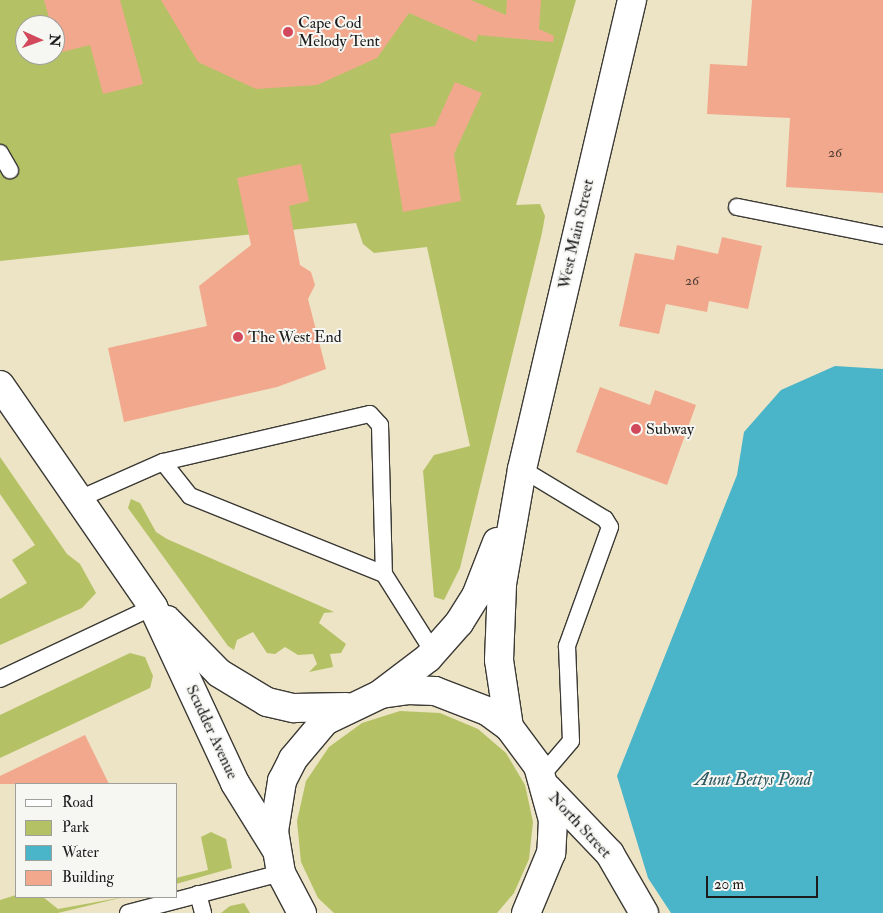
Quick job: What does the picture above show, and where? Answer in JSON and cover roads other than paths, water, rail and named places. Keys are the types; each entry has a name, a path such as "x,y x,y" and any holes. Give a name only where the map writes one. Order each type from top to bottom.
{"main road":[{"name":"West Main Street","path":"509,727 499,660 502,594 522,469 632,0"},
{"name":"Scudder Avenue","path":"0,385 153,607 235,783 280,863 298,910"},
{"name":"West Main Street","path":"381,694 434,653 476,596 522,469"},
{"name":"Scudder Avenue","path":"153,607 219,673 267,702 294,708 346,707"},
{"path":"280,863 276,806 286,774 308,739 346,707 381,694 408,690 444,694 487,710 509,727 544,782 553,820 551,853 526,913"},
{"name":"North Street","path":"544,782 610,854 644,913"}],"lane":[{"path":"0,153 10,170"},
{"path":"737,207 883,236"},
{"path":"79,499 163,462 370,414 377,417 384,574 434,653"},
{"path":"163,462 190,496 384,574"},
{"path":"522,469 605,519 610,527 567,646 571,741 544,782"},
{"path":"0,679 153,607"},
{"path":"128,913 198,894 280,863"},
{"path":"198,894 203,913"}],"water":[{"name":"Aunt Bettys Pond","path":"835,366 883,369 883,913 671,913 648,878 617,776 737,475 744,432 781,390"}],"place":[{"name":"Cape Cod Melody Tent","path":"288,32"},
{"name":"The West End","path":"238,337"},
{"name":"Subway","path":"636,429"}]}
